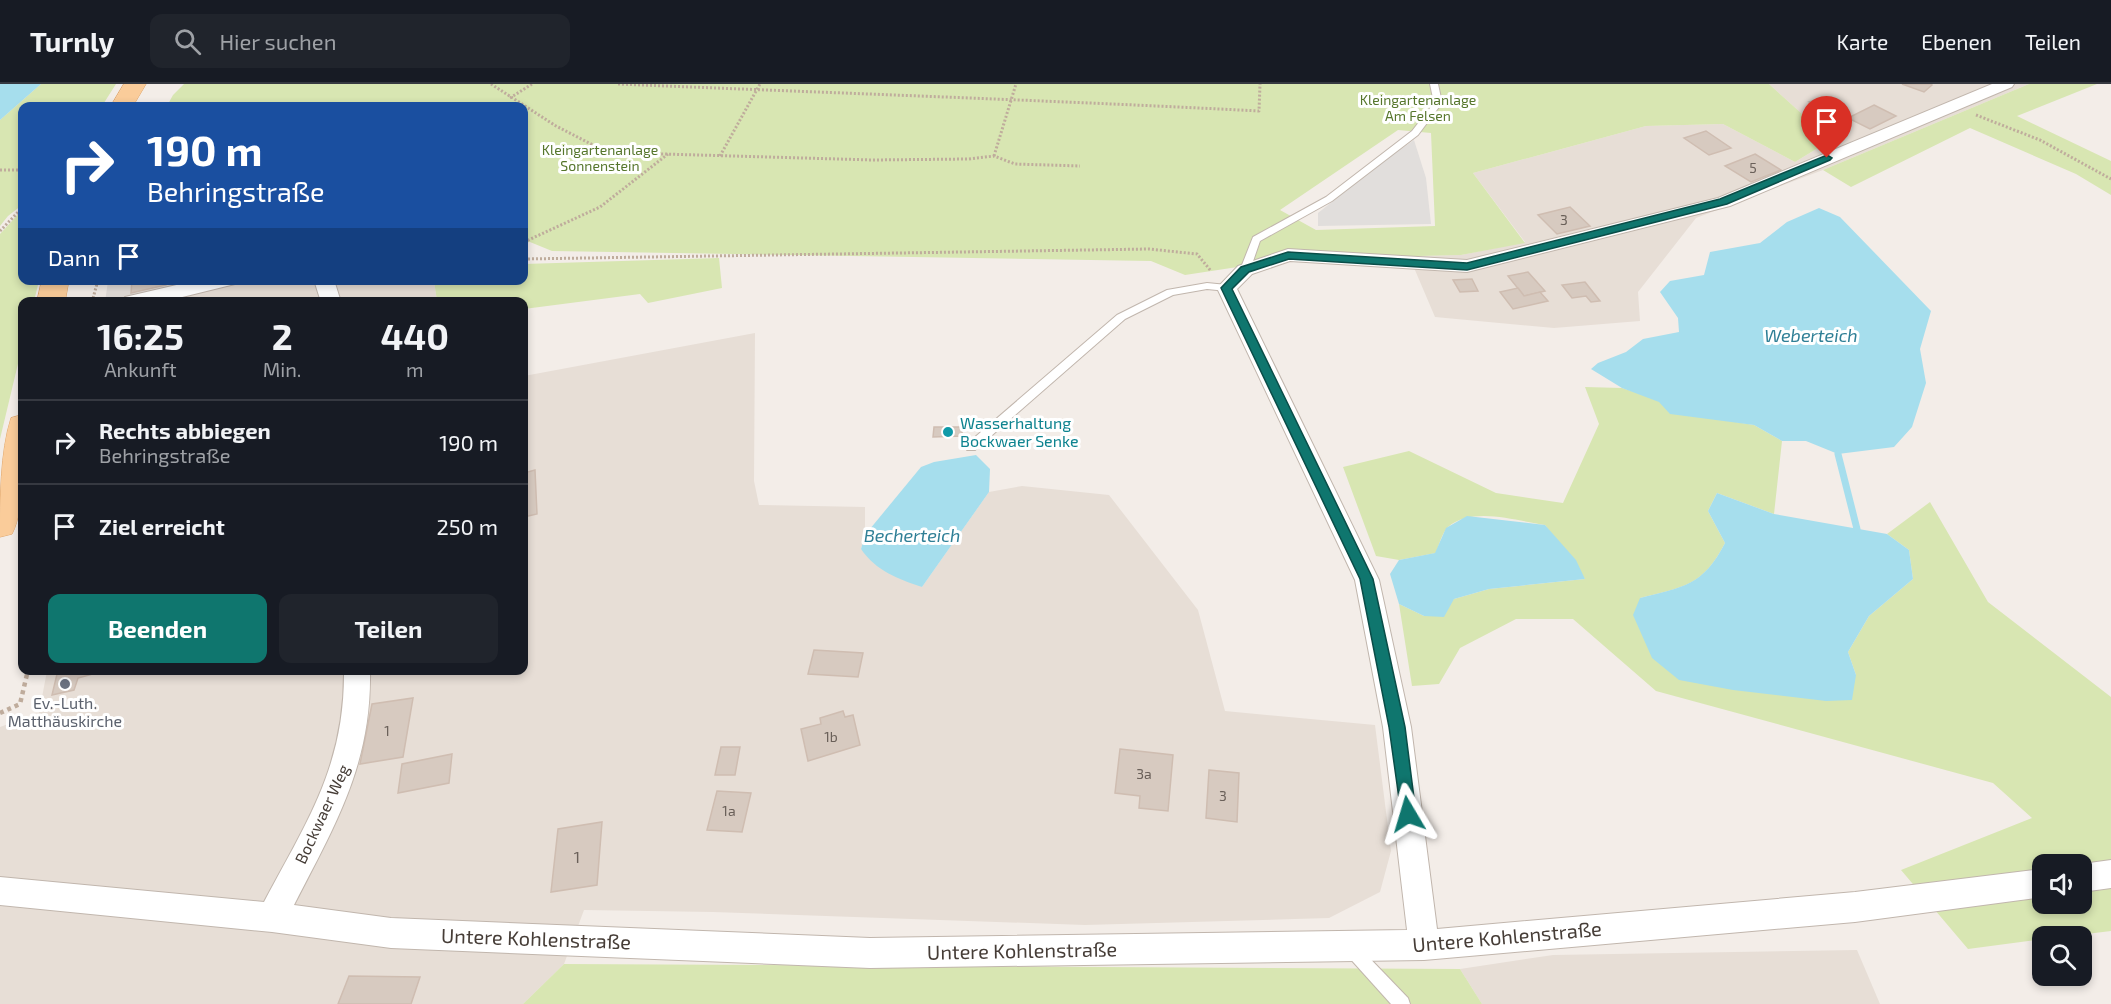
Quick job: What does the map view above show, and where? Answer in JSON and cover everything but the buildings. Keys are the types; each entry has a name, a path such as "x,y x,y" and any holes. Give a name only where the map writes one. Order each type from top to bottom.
{"main road":[{"path":"124,102 135,84"},
{"path":"0,525 18,444"}],"street":[{"path":"1424,945 1397,727 1366,579 1227,288 1245,270 1288,255 1467,266 1724,202 1951,105 2006,84"},
{"path":"154,297 206,285"},
{"name":"Bockwaer Weg","path":"272,918 348,763 358,717 357,675"},
{"path":"2092,877 2111,874"},
{"name":"Untere Kohlenstraße","path":"0,891 272,918 391,933 870,953 1424,945 1855,907 2032,884"}],"lane":[{"path":"1245,270 1256,239 1329,199 1415,133 1438,103 1434,84"},
{"path":"971,447 1121,317 1171,292 1207,286 1227,288"},
{"path":"1348,946 1402,1004"}],"path":[{"path":"491,84 517,102"},
{"path":"510,98 532,84"},
{"path":"618,84 939,98 1012,98 1259,111 1260,84"},
{"path":"720,156 760,84"},
{"path":"994,156 1016,84"},
{"path":"1951,105 2040,140 2111,179"},
{"path":"528,109 593,145 628,153 873,160 969,159 994,156 1016,164 1080,166"},
{"path":"528,240 600,207 669,153"},
{"path":"0,170 18,170"},
{"path":"0,231 18,211"},
{"path":"528,259 1149,249 1197,254 1227,288"},
{"path":"0,713 20,704 27,675"}],"shaded area":[{"path":"1769,84 2029,84 1823,170 1696,218 1638,292 1640,321 1554,328 1435,317 1409,256 1461,255 1525,242 1473,173 1646,126 1723,124 1795,162 1831,140"},
{"path":"1414,140 1426,178 1431,224 1318,226 1318,213"},
{"path":"107,285 192,285 136,297 106,297"},
{"path":"227,285 435,285 436,297 171,297"},
{"path":"755,333 754,481 759,505 865,507 865,535 861,549 922,587 989,492 1022,486 1109,495 1198,610 1225,711 1375,725 1391,851 1380,892 1329,918 1085,925 713,912 584,910 564,964 523,1004 0,1004 0,727 39,713 46,675 528,675 528,375"},
{"path":"1857,950 1880,1004 1482,1004 1460,969 1553,955"}],"green space":[{"path":"41,84 116,84 105,102 20,102"},
{"path":"184,84 1769,84 1831,140 1795,162 1723,124 1646,126 1473,173 1525,243 1461,255 1291,259 1185,275 1151,261 552,251 528,242 528,102 169,102","holes":["1398,130 1431,133 1435,226 1316,230 1280,210"]},
{"path":"2029,84 2097,84 2017,116 2111,161 2111,195 2076,174 1970,128 1851,187 1823,170"},
{"path":"18,104 18,208 0,226 0,120"},
{"path":"18,214 18,285 38,285 35,297 18,297 18,364 0,439 0,234"},
{"path":"719,258 722,288 648,303 640,294 528,308 528,297 436,297 435,285 528,285 528,264"},
{"path":"1585,387 1622,388 1718,419 1754,425 1782,441 1774,514 1717,493 1708,511 1725,543 1709,568 1691,582 1680,587 1640,598 1856,675 1848,652 1869,616 1913,579 1909,550 1887,534 1930,502 1988,602 2111,697 2111,931 2092,933 2092,926 2032,926 2032,940 1968,949 1901,870 2032,818 1993,783 1656,691 1573,619 1516,619 1460,648 1439,684 1412,686 1399,604 1424,616 1454,599 1489,589 1585,579 1545,525 1508,518 1482,516 1458,521 1448,527 1436,553 1399,560 1376,556 1343,467 1409,451 1496,493 1563,503 1599,424"},
{"path":"564,964 1460,969 1482,1004 523,1004"}],"water":[{"path":"0,84 41,84 18,102 0,120"},
{"name":"Weberteich","path":"1819,208 1840,217 1931,311 1920,349 1926,383 1912,427 1894,447 1838,454 1806,441 1782,441 1754,425 1670,414 1659,402 1622,388 1591,369 1598,363 1626,352 1643,339 1679,332 1678,318 1660,292 1670,281 1704,275 1710,252 1760,243 1787,222"},
{"name":"Becherteich","path":"976,455 990,469 989,492 922,587 888,573 867,557 861,549 865,535 921,467 934,462"},
{"path":"1717,493 1774,514 1887,534 1909,550 1913,579 1869,616 1848,652 1856,675 1852,700 1826,701 1733,690 1679,680 1652,658 1633,615 1640,598 1690,583 1700,576 1717,557 1725,543 1708,511"},
{"path":"1467,516 1545,525 1576,560 1585,579 1489,589 1454,599 1444,617 1424,616 1399,604 1390,574 1399,560 1435,553 1446,528"}],"waterway":[{"path":"1838,454 1857,529"}],"place":[{"name":"Wasserhaltung Bockwaer Senke","path":"948,432"},
{"name":"Ev.-Luth. Matthäuskirche","path":"65,684"}],"route":[{"path":"1408,814 1397,727 1366,579 1227,288 1245,270 1288,255 1467,266 1724,202 1827,158"}],"park label":[{"name":"Kleingartenanlage Am Felsen","path":"1418,108"},
{"name":"Kleingartenanlage Sonnenstein","path":"600,158"}]}
